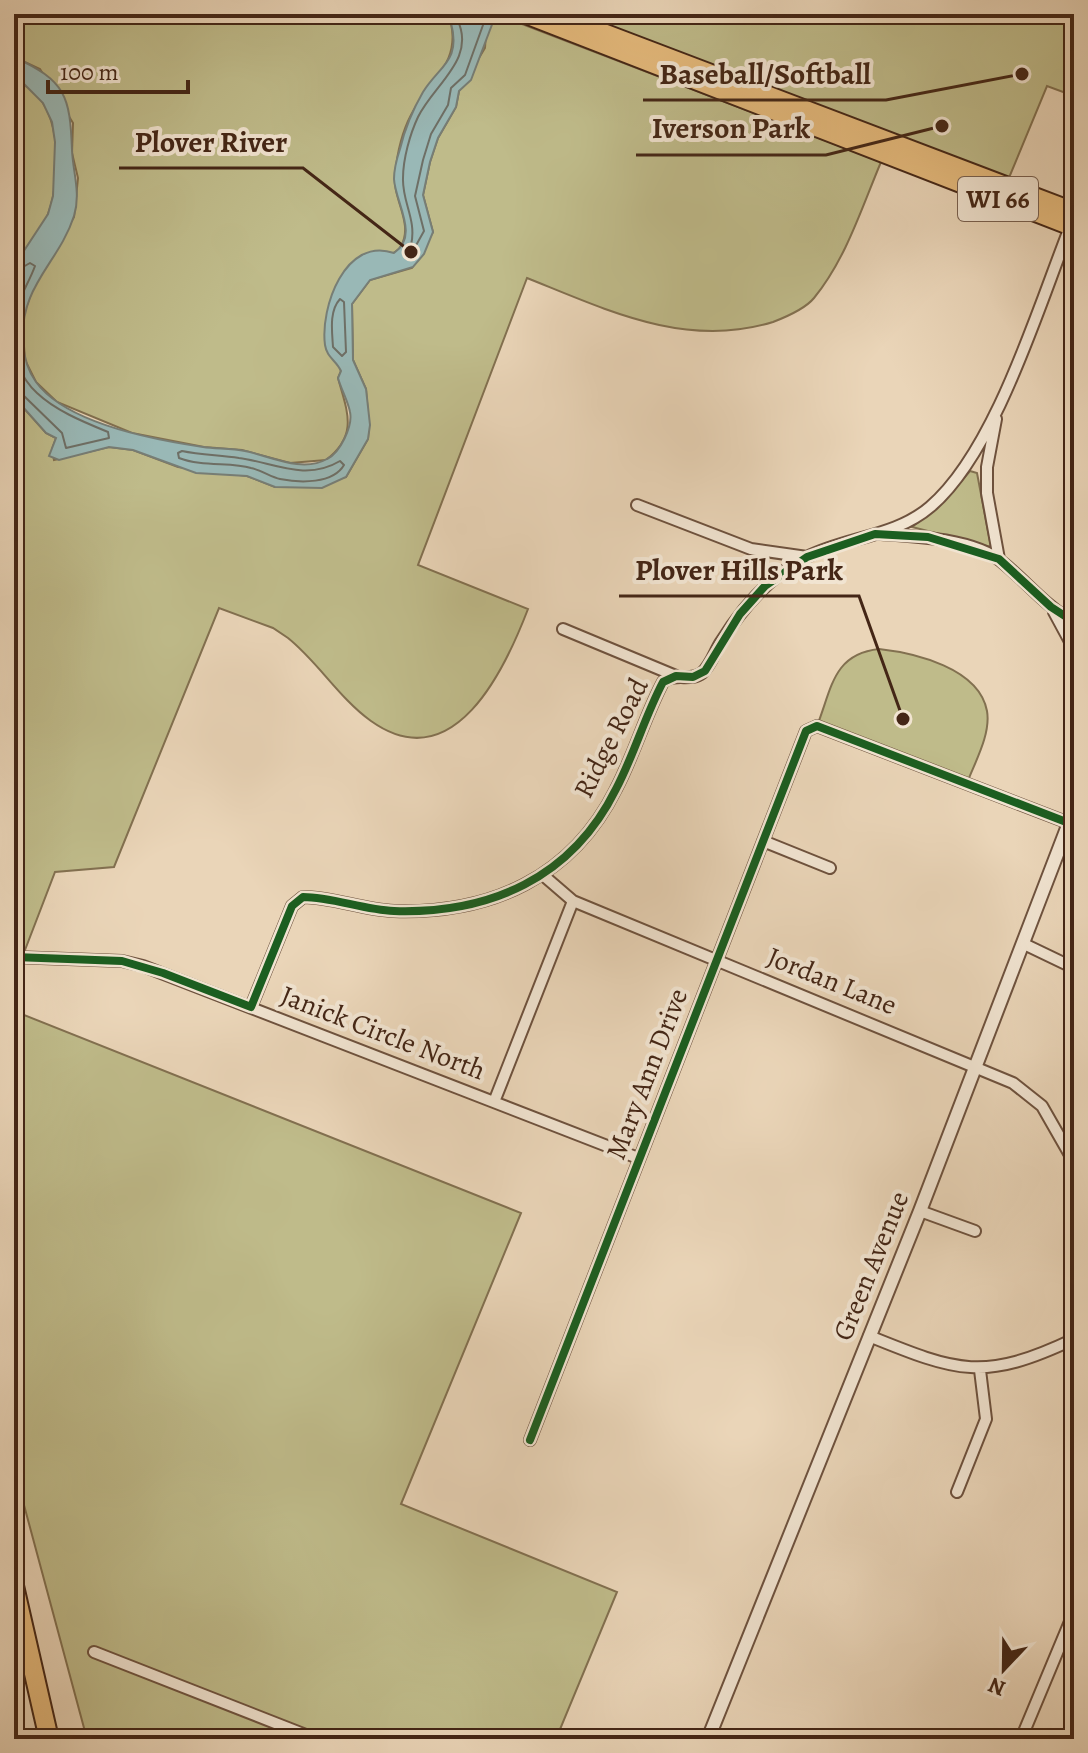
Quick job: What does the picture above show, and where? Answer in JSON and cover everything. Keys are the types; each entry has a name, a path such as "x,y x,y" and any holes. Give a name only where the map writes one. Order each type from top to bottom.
{"highway":[{"path":"14,1586 49,1739"}],"main road":[{"name":"WI 66","path":"523,14 1073,222"},
{"name":"WI 66","path":"556,14 1073,222"}],"street":[{"name":"Ridge Road","path":"251,1007 292,906 303,897 363,908 432,911 472,905 544,876 579,843 616,791 663,682 676,676 693,677 705,671 740,614 765,586 807,557 901,525 929,508 958,478 976,452 1000,403 1073,222"},
{"path":"999,559 987,493 987,467 1000,403"},
{"path":"637,505 751,549 807,557"},
{"path":"875,534 928,537 999,559 1051,607 1074,622"},
{"path":"1051,607 1074,649"},
{"path":"563,629 676,676"},
{"name":"Mary Ann Drive","path":"530,1440 715,960 802,740 811,727 817,726 1071,824"},
{"name":"Green Avenue","path":"708,1739 920,1211 1074,810"},
{"path":"763,841 830,868"},
{"name":"Jordan Lane","path":"544,876 573,901 977,1065 1013,1083 1036,1100 1049,1116 1074,1162"},
{"path":"494,1102 573,901"},
{"path":"1024,944 1074,968"},
{"name":"Janick Circle North","path":"14,957 133,964 638,1158"},
{"path":"920,1211 975,1231"},
{"path":"869,1336 928,1361 980,1370 1005,1366 1074,1339"},
{"path":"957,1492 986,1419 980,1370"},
{"path":"1021,1739 1074,1612"},
{"path":"94,1652 316,1739"}],"shaded area":[{"path":"14,14 400,14 451,23 453,38 447,61 411,115 399,151 395,183 405,229 401,246 385,257 350,265 338,363 341,371 338,378 347,412 347,432 336,451 326,460 290,463 242,450 204,447 132,433 57,402 36,382 25,360 22,319 34,286 74,217 78,178 72,153 73,123 40,69 14,57"},
{"path":"496,14 881,162 844,250 825,283 806,306 773,322 741,329 709,331 647,322 527,278 418,565 528,609 505,660 472,710 451,727 427,737 401,736 359,712 288,638 273,628 219,608 114,867 55,872 25,950 14,949 14,397 46,433 56,438 52,449 54,460 109,447 133,450 178,467 247,476 275,487 346,477 368,439 369,426 366,389 353,360 352,304 370,280 412,268 433,232 423,195 430,162 438,138 456,107 459,91 485,48 486,32"},
{"path":"556,14 1074,14 1074,96 1047,86 1006,185"},
{"path":"14,81 30,89 42,102 55,138 57,159 48,214 34,242 14,266"},
{"path":"970,471 977,473 991,547 912,527 945,500"},
{"path":"879,649 910,654 944,665 972,684 982,696 987,711 987,729 967,783 817,726 831,686 843,666 864,652"},
{"path":"14,1011 521,1213 401,1504 617,1592 556,1739 87,1739 14,1468"}],"water":[{"path":"400,14 496,14 471,80 459,91 456,107 438,138 430,162 423,195 433,232 424,254 413,267 370,280 352,304 353,360 366,389 370,425 368,439 346,477 322,488 275,487 247,476 196,473 133,450 109,447 59,460 49,456 56,438 46,433 14,397 14,266 48,214 53,196 55,142 52,122 43,103 24,84 14,81 14,57 45,74 62,92 69,116 77,191 74,216 33,290 23,323 24,353 36,382 50,396 89,419 137,434 203,447 240,450 297,464 317,463 332,456 341,445 350,424 349,408 338,378 341,371 325,345 327,313 332,295 349,265 362,255 377,251 394,253 402,246 406,228 395,188 397,160 415,106 447,62 453,46 451,23"}],"cycle path":[{"path":"14,957 122,961 163,973 251,1007 292,906 303,897 382,910 429,910 463,906 524,884 552,868 598,820 616,789 663,682 676,676 693,677 705,671 740,614 765,586 807,557 875,534 928,537 999,559 1051,607 1074,622"},
{"path":"530,1440 806,731 817,726 1074,825"}],"place":[{"name":"Baseball/Softball","path":"1022,74"},
{"name":"Iverson Park","path":"942,126"},
{"name":"Plover River","path":"411,252"},
{"name":"Plover Hills Park","path":"903,719"}]}
